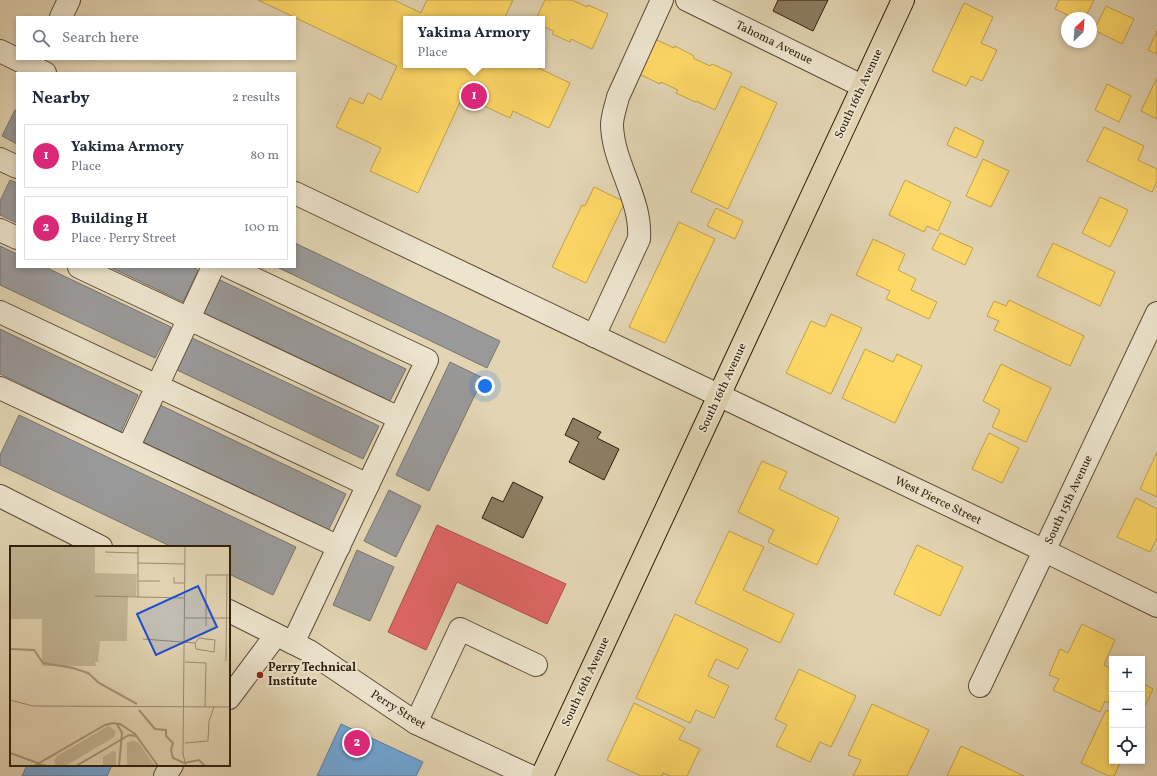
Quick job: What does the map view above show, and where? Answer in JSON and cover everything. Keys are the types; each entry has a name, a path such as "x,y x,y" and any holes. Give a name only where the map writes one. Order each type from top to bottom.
{"main road":[{"name":"South 16th Avenue","path":"542,776 903,0"}],"street":[{"path":"61,16 69,0"},
{"path":"594,336 639,239 638,216 617,154 612,124 618,97 662,0"},
{"name":"Tahoma Avenue","path":"687,0 862,86"},
{"path":"0,51 16,57"},
{"path":"23,60 41,67"},
{"path":"0,160 16,167"},
{"name":"West Pierce Street","path":"296,192 1157,606"},
{"path":"0,230 16,238"},
{"path":"81,268 400,418"},
{"path":"128,448 213,268"},
{"path":"230,697 285,639 338,547 427,360 231,268"},
{"path":"0,312 368,485"},
{"name":"South 15th Avenue","path":"980,686 1157,313"},
{"path":"0,388 338,547"},
{"path":"0,496 99,546"},
{"name":"Perry Street","path":"230,612 309,651 416,723 530,776"},
{"path":"416,723 460,629 536,666"},
{"path":"165,776 171,766"}],"building: Homes":[{"path":"258,0 394,0 421,13 427,0 513,0 505,16 403,16 403,68 538,68 570,83 549,128 513,111 510,118 482,105 480,109 461,100 418,193 370,171 381,148 336,127 350,98 363,104 368,93 381,100 397,66 296,18 296,16 292,16"},
{"path":"545,0 572,0 608,14 592,49 571,39 570,42 552,34 554,31 545,27 545,16 537,16"},
{"path":"1059,0 1094,0 1088,12 1061,12 1055,9"},
{"path":"964,3 993,17 981,43 997,50 982,81 971,76 966,86 932,71"},
{"path":"1106,6 1134,19 1122,44 1097,32 1097,24"},
{"path":"1157,31 1157,54 1148,50"},
{"path":"655,39 674,48 675,46 694,56 693,58 710,66 712,64 732,73 715,110 676,93 678,90 661,82 660,84 639,74"},
{"path":"1157,78 1157,119 1141,111"},
{"path":"1107,84 1131,96 1119,122 1095,110"},
{"path":"741,86 777,103 728,209 691,192"},
{"path":"955,127 984,141 976,158 947,145"},
{"path":"1104,127 1144,146 1138,160 1157,169 1157,181 1152,192 1087,161"},
{"path":"983,159 1009,171 991,207 966,196"},
{"path":"905,180 951,202 938,231 927,226 924,232 889,215"},
{"path":"594,187 625,202 586,283 552,267 582,205 585,206"},
{"path":"1100,197 1128,210 1110,247 1082,233"},
{"path":"716,208 743,221 735,239 707,226"},
{"path":"679,222 715,239 665,343 629,327"},
{"path":"940,233 973,248 965,265 932,249"},
{"path":"873,239 905,254 898,270 916,279 911,290 937,302 929,319 886,299 890,291 856,275"},
{"path":"1053,243 1115,272 1100,306 1037,276"},
{"path":"1009,300 1084,336 1070,366 994,330 999,321 987,316 994,301 1006,306"},
{"path":"831,314 862,328 831,394 786,373 811,321 825,327"},
{"path":"865,349 893,362 897,354 922,366 895,423 842,398"},
{"path":"1001,364 1051,388 1026,442 992,427 1000,410 983,401"},
{"path":"989,433 1019,448 1002,483 972,469"},
{"path":"1157,452 1157,497 1140,489"},
{"path":"762,461 787,472 779,489 839,518 817,565 768,542 774,530 738,512"},
{"path":"1136,498 1157,509 1157,538 1150,552 1117,537"},
{"path":"729,531 764,547 743,590 794,614 780,643 695,603"},
{"path":"917,545 963,567 940,616 894,594"},
{"path":"675,614 748,649 738,669 716,659 708,676 729,686 714,718 696,710 690,723 636,698"},
{"path":"1082,624 1115,640 1104,665 1109,668 1109,703 1105,701 1100,712 1053,690 1059,679 1049,675 1060,649 1068,653"},
{"path":"799,669 856,696 831,747 820,742 810,762 776,746 787,725 775,719"},
{"path":"1145,685 1153,689 1145,706"},
{"path":"634,703 685,728 679,739 700,749 687,776 670,776 663,773 662,776 641,776 607,760"},
{"path":"872,704 929,730 907,776 853,776 861,760 848,755"},
{"path":"1106,710 1109,712 1109,764 1120,764 1114,776 1109,776 1081,763"},
{"path":"961,746 1024,776 947,776"}],"building: Shops":[{"path":"437,525 566,584 547,624 457,582 426,650 388,632"}],"building: Schools":[{"path":"341,724 423,762 416,776 317,776"},
{"path":"27,766 112,766 107,776 22,776"}],"building: Industry":[{"path":"15,110 16,110 16,143 2,136"},
{"path":"10,180 16,183 16,223 0,215 0,201"},
{"path":"296,243 500,341 487,368 279,268 296,268"},
{"path":"0,246 16,254 16,268 47,268 171,327 155,358 0,285"},
{"path":"112,268 194,268 198,270 183,302"},
{"path":"218,279 406,369 390,401 202,312"},
{"path":"0,329 138,395 121,432 0,374"},
{"path":"190,337 379,426 363,459 175,369"},
{"path":"450,362 483,378 429,491 396,475"},
{"path":"158,404 346,494 328,531 141,441"},
{"path":"19,415 296,547 273,595 230,574 230,546 170,546 0,465 0,455"},
{"path":"389,490 421,506 396,557 364,541"},
{"path":"357,550 394,567 370,621 333,605"}],"building: Other":[{"path":"778,0 828,0 813,31 773,11"},
{"path":"573,418 601,432 597,438 619,449 604,480 569,462 579,442 565,435"},
{"path":"513,482 543,497 523,538 482,518 492,497 503,502"}],"place":[{"name":"Yakima Armory","path":"474,96"},
{"name":"Perry Technical Institute","path":"260,675"},
{"name":"Building H","path":"357,743"}]}
